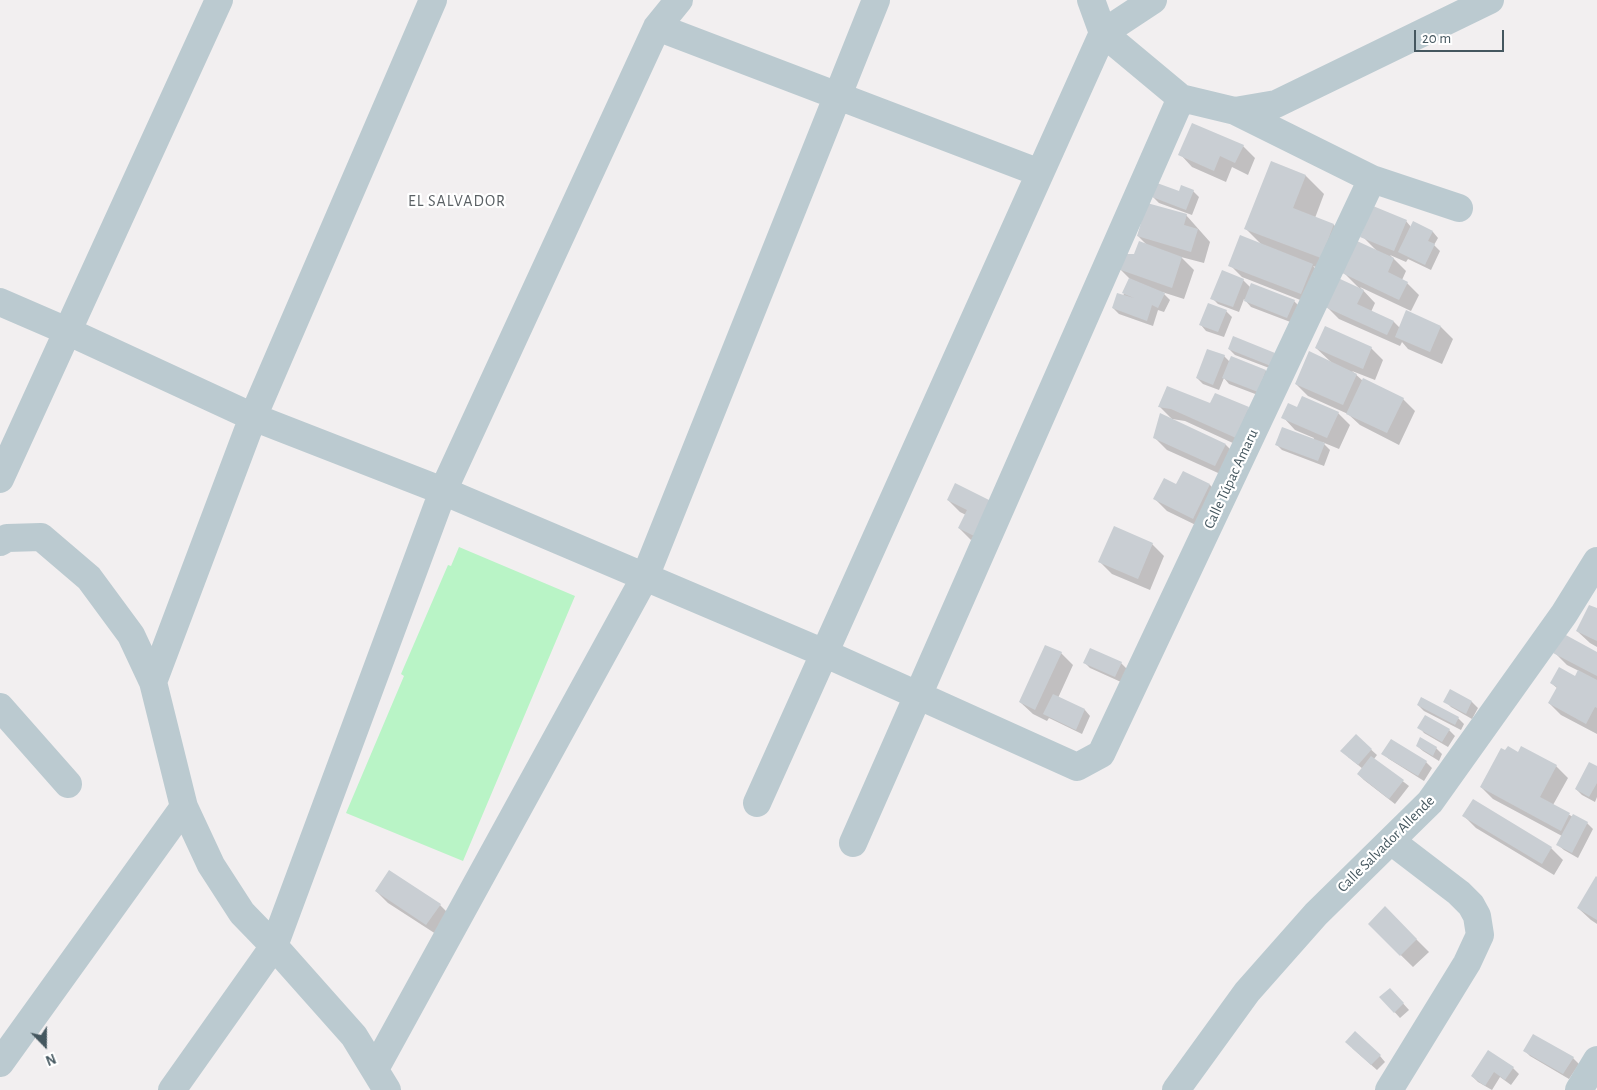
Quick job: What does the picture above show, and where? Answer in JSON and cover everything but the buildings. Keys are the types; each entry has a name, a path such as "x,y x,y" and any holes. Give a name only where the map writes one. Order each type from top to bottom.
{"street":[{"path":"0,479 219,0"},
{"path":"153,682 254,417 433,0"},
{"path":"172,1090 274,946 443,491 657,26 679,0"},
{"path":"381,1079 645,577 876,0"},
{"path":"1091,0 1103,33 1181,98 1235,111 1372,180 1459,208"},
{"path":"756,803 1103,33 1153,0"},
{"path":"1235,111 1276,104 1490,0"},
{"path":"657,26 1040,173"},
{"path":"853,843 1181,98"},
{"name":"Calle Túpac Amaru","path":"918,696 1077,767 1101,754 1372,180"},
{"path":"0,302 254,417 443,491 824,653 918,696"},
{"path":"2,533 41,537 89,578 131,635 153,682 184,807 211,865 242,913 354,1036 381,1079"},
{"name":"Calle Salvador Allende","path":"1176,1090 1254,985 1316,914 1430,802 1564,614 1597,561"},
{"path":"0,707 68,784"},
{"path":"0,1063 184,807"},
{"path":"1389,1090 1467,963 1480,935 1477,916 1471,905 1459,893 1391,841"},
{"path":"1579,1090 1597,1060"}],"green space":[{"path":"459,547 575,596 463,861 346,813 404,676 401,674 448,565 451,566"}],"district":[{"name":"EL SALVADOR","path":"457,201"}]}
